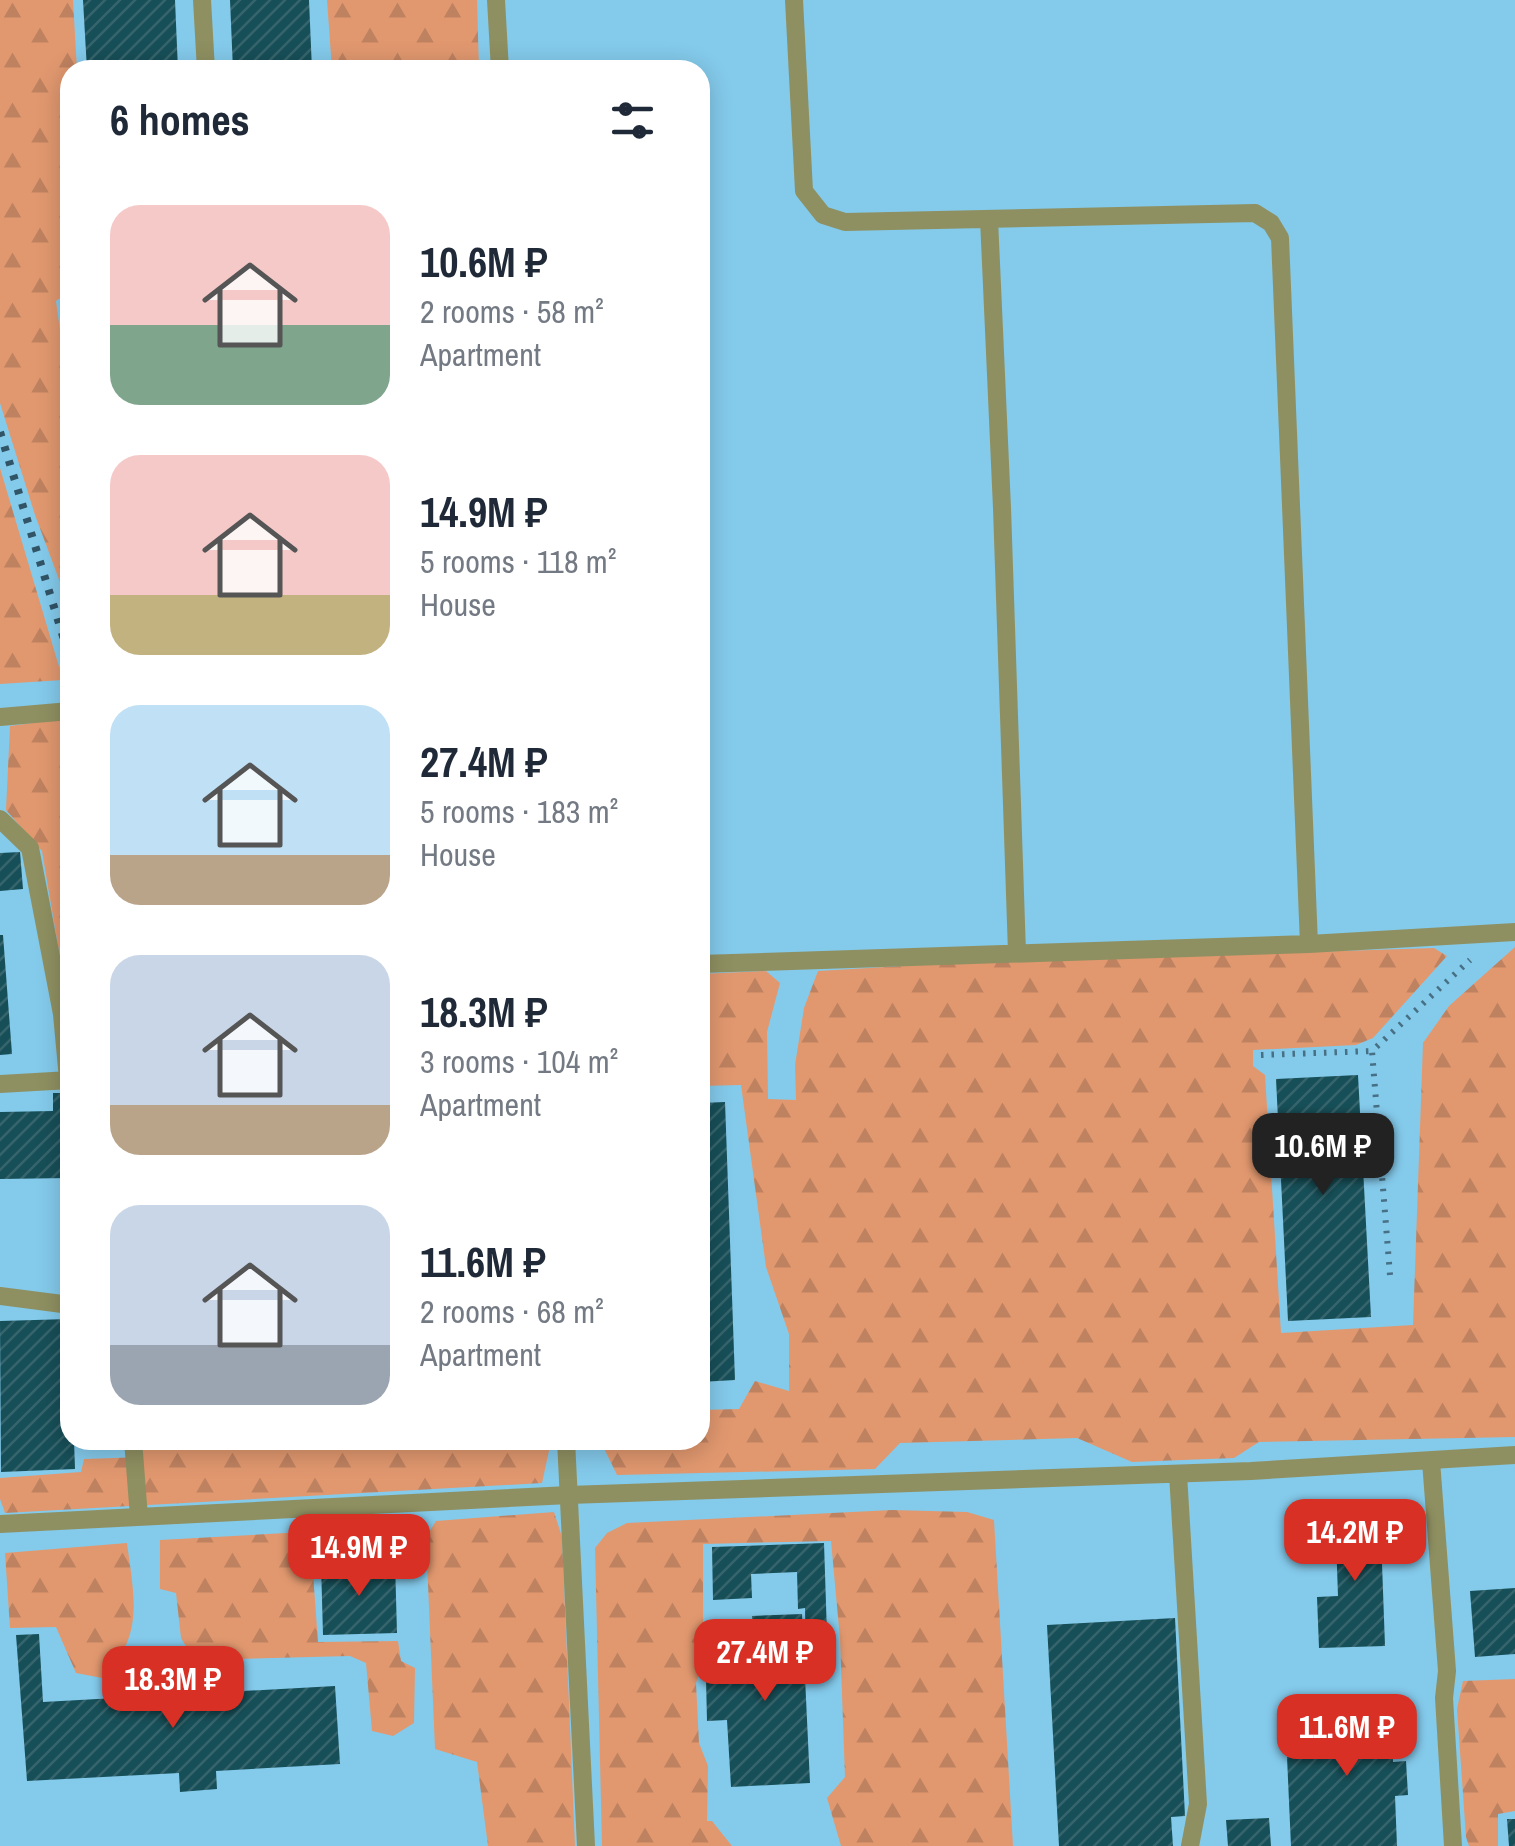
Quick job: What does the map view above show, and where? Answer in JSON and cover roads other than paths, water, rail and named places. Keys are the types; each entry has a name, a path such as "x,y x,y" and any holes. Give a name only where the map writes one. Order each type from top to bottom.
{"lane":[{"path":"202,0 205,60"},
{"path":"496,0 499,60"},
{"path":"794,0 804,191 823,215 845,222 1255,213 1271,223 1280,238 1309,944"},
{"path":"989,219 1017,953"},
{"path":"0,717 60,712"},
{"path":"0,819 30,848 60,1004"},
{"path":"710,964 1309,944 1506,933"},
{"path":"0,1084 60,1080"},
{"path":"0,1296 60,1304"},
{"path":"134,1450 140,1517"},
{"path":"566,1450 586,1846"},
{"path":"0,1524 568,1496 1178,1474 1515,1455"},
{"path":"1431,1461 1447,1671 1444,1698 1453,1846"},
{"path":"1178,1474 1198,1804 1190,1846"}],"railway":[{"path":"0,432 60,627"}]}
